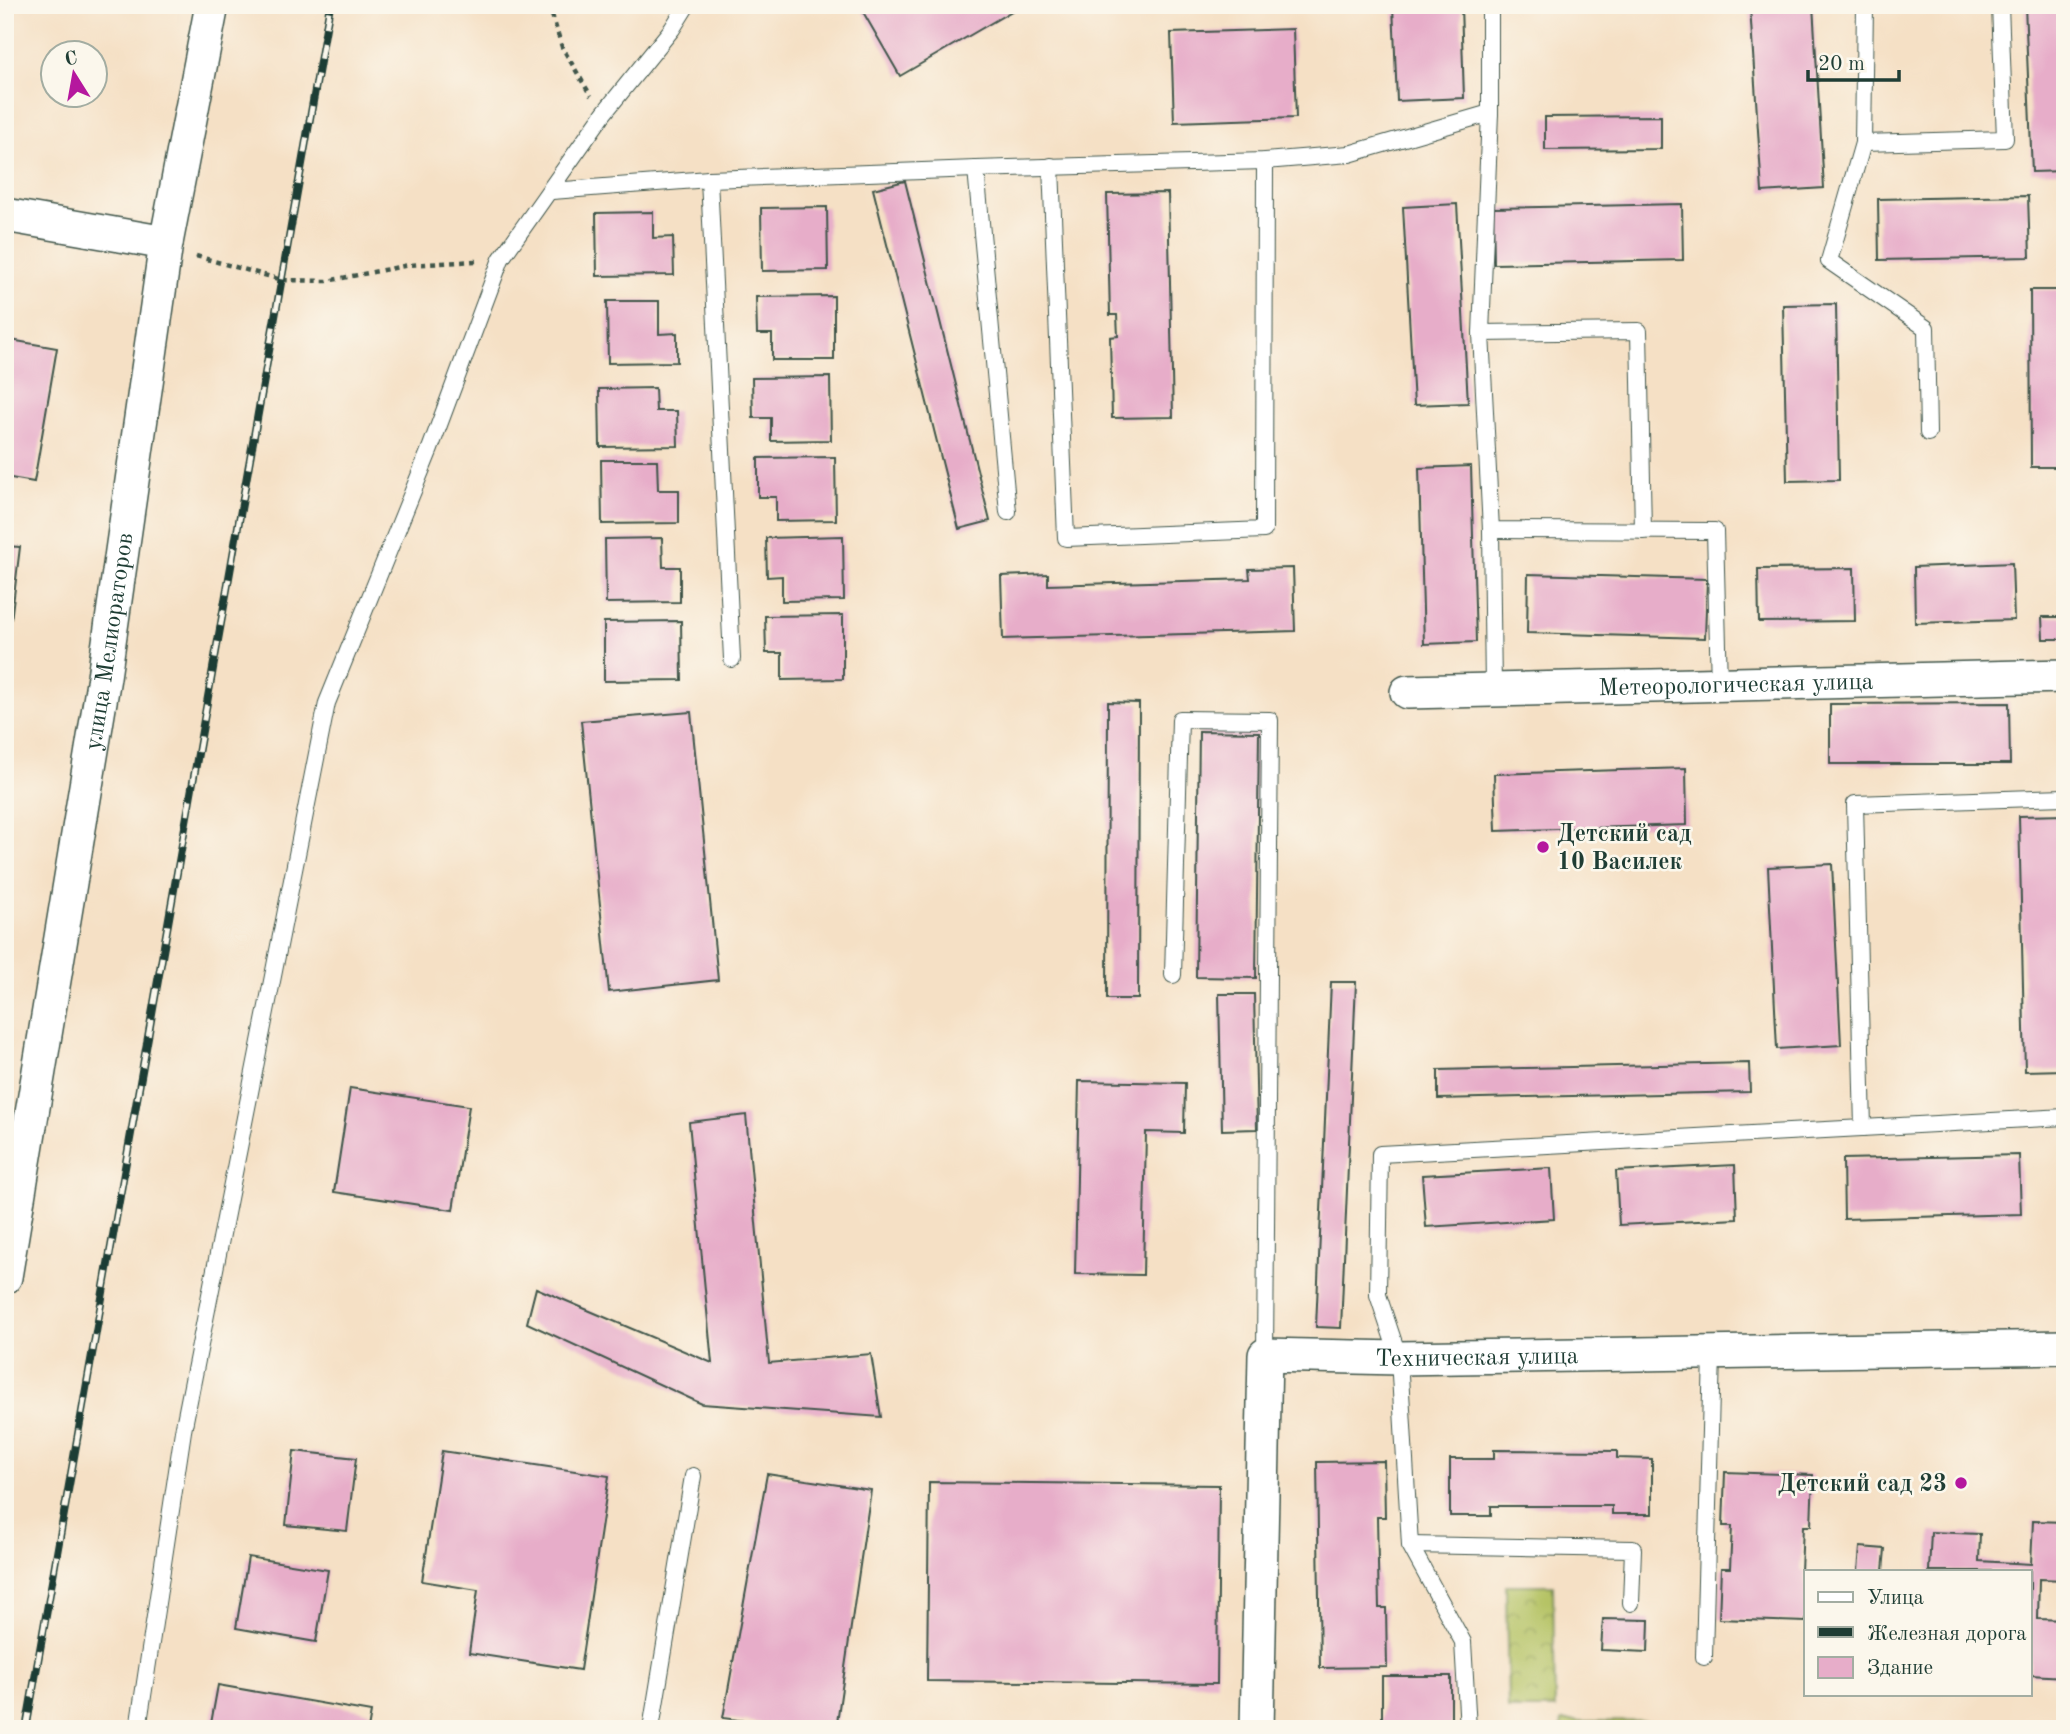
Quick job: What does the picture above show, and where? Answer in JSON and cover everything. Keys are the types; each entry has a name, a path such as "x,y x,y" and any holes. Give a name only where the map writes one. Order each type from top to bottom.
{"street":[{"name":"улица Мелиораторов","path":"5,1277 104,677 166,243 212,5"},
{"path":"5,215 166,243"},
{"name":"Метеорологическая улица","path":"1408,692 2065,676"},
{"name":"Техническая улица","path":"1265,1354 1399,1358 2065,1347"},
{"path":"1257,1729 1265,1354"}],"lane":[{"path":"138,1729 183,1431 327,703 430,449 501,259 552,191 604,113 672,29 687,5"},
{"path":"1490,5 1490,113 1481,333 1491,530 1493,690"},
{"path":"1865,5 1863,143 1829,261 1926,328 1928,433"},
{"path":"1863,143 2005,139 2000,5"},
{"path":"552,191 709,178 1265,160 1349,154 1490,113"},
{"path":"1051,166 1066,538 1264,530 1265,160"},
{"path":"976,169 1008,512"},
{"path":"709,178 732,659"},
{"path":"1481,333 1639,331 1643,531"},
{"path":"1491,530 1715,531 1719,685"},
{"path":"1172,975 1180,719 1270,720 1265,1354"},
{"path":"1863,1128 1855,803 2065,797"},
{"path":"1468,1729 1463,1642 1410,1545 1399,1358 1378,1295 1380,1154 2065,1117"},
{"path":"1704,1657 1712,1354"},
{"path":"651,1729 693,1476"},
{"path":"1410,1545 1633,1549 1631,1603"}],"path":[{"path":"549,5 562,47 583,85 604,113"},
{"path":"166,243 204,260 282,280 327,281 409,265 501,259"}],"green space":[{"path":"1506,1585 1553,1585 1555,1709 1508,1709"},
{"path":"1562,1721 1693,1722 1693,1729 1561,1729"}],"building":[{"path":"859,5 1022,5 900,76"},
{"path":"1393,5 1461,5 1464,98 1397,101"},
{"path":"1813,5 1824,188 1762,192 1750,7"},
{"path":"2025,5 2065,5 2065,171 2032,172"},
{"path":"1293,29 1296,118 1174,122 1171,33"},
{"path":"1661,116 1661,149 1545,150 1545,117"},
{"path":"905,181 990,521 959,529 873,189"},
{"path":"1168,193 1173,417 1112,418 1110,337 1118,336 1117,315 1110,315 1107,194"},
{"path":"2028,196 2030,257 1879,260 1878,199"},
{"path":"1457,204 1468,403 1414,405 1403,207"},
{"path":"1682,204 1683,260 1494,264 1493,208"},
{"path":"827,207 828,270 762,271 761,208"},
{"path":"653,212 653,238 673,237 674,275 597,276 596,213"},
{"path":"2030,290 2065,290 2065,467 2031,467"},
{"path":"834,296 834,360 772,360 772,334 757,334 756,297"},
{"path":"607,301 659,301 659,334 677,333 677,362 608,363"},
{"path":"1836,304 1839,480 1787,481 1783,305"},
{"path":"5,339 57,348 34,482 5,477"},
{"path":"830,377 831,440 771,441 771,418 753,418 752,378"},
{"path":"655,388 656,411 677,411 678,446 600,447 599,389"},
{"path":"835,457 836,520 776,521 776,497 758,497 758,458"},
{"path":"601,460 657,460 658,490 679,490 679,523 602,524"},
{"path":"1471,466 1476,642 1424,644 1419,468"},
{"path":"843,536 844,600 782,601 782,576 767,577 766,538"},
{"path":"662,538 663,567 680,567 680,602 606,603 605,539"},
{"path":"5,546 20,547 9,637 5,636"},
{"path":"2012,563 2014,620 1915,623 1914,567"},
{"path":"1293,568 1295,631 1003,639 1001,576 1048,574 1048,585 1250,579 1249,569"},
{"path":"1854,568 1855,621 1759,622 1758,569"},
{"path":"1528,574 1707,579 1705,638 1527,633"},
{"path":"843,615 843,679 782,680 782,653 766,653 765,616"},
{"path":"2042,617 2065,617 2065,639 2043,639"},
{"path":"681,621 682,680 604,681 604,622"},
{"path":"1108,702 1139,703 1138,999 1107,999"},
{"path":"2009,703 2010,764 1830,764 1830,704"},
{"path":"691,712 718,980 609,992 581,721"},
{"path":"1199,731 1259,732 1256,978 1196,977"},
{"path":"1686,768 1687,825 1496,831 1494,774"},
{"path":"2065,815 2065,1070 2025,1071 2019,816"},
{"path":"1832,864 1841,1045 1777,1049 1768,867"},
{"path":"1331,982 1356,982 1341,1328 1316,1327"},
{"path":"1219,994 1254,994 1257,1129 1222,1130"},
{"path":"1749,1063 1750,1092 1438,1099 1438,1070"},
{"path":"1079,1081 1185,1083 1184,1133 1146,1132 1143,1275 1075,1274"},
{"path":"350,1088 469,1106 453,1210 334,1192"},
{"path":"746,1115 769,1363 871,1354 881,1417 702,1404 527,1323 536,1288 712,1363 689,1122"},
{"path":"2019,1155 2021,1214 1844,1219 1843,1159"},
{"path":"1735,1165 1737,1219 1619,1225 1616,1171"},
{"path":"1551,1168 1554,1219 1426,1227 1422,1175"},
{"path":"1494,1450 1617,1451 1617,1458 1652,1459 1652,1514 1612,1514 1612,1506 1491,1506 1491,1516 1450,1516 1450,1459 1494,1459"},
{"path":"294,1451 356,1458 347,1531 286,1525"},
{"path":"442,1451 609,1476 580,1670 469,1653 478,1590 422,1581"},
{"path":"1384,1461 1385,1517 1377,1517 1379,1608 1386,1608 1387,1667 1320,1668 1317,1462"},
{"path":"1725,1472 1813,1475 1811,1526 1803,1526 1801,1571 1804,1571 1804,1622 1719,1619 1721,1568 1730,1568 1732,1526 1723,1526"},
{"path":"767,1474 871,1490 836,1729 802,1729 723,1718"},
{"path":"929,1482 1219,1485 1217,1684 927,1681"},
{"path":"2033,1521 2065,1522 2065,1580 2039,1579 2038,1619 2065,1620 2065,1677 2032,1675 2032,1570 1929,1570 1931,1532 1980,1534 1979,1561 2031,1564"},
{"path":"1860,1547 1885,1549 1883,1570 1858,1570"},
{"path":"248,1557 328,1570 316,1642 236,1628"},
{"path":"1603,1619 1649,1620 1648,1652 1601,1650"},
{"path":"1382,1676 1451,1676 1451,1729 1382,1729"},
{"path":"218,1685 371,1712 368,1729 210,1729"}],"railway":[{"path":"26,1729 330,5"}],"place":[{"name":"Детский сад 10 Василек","path":"1543,847"},
{"name":"Детский сад 23","path":"1961,1483"}]}
